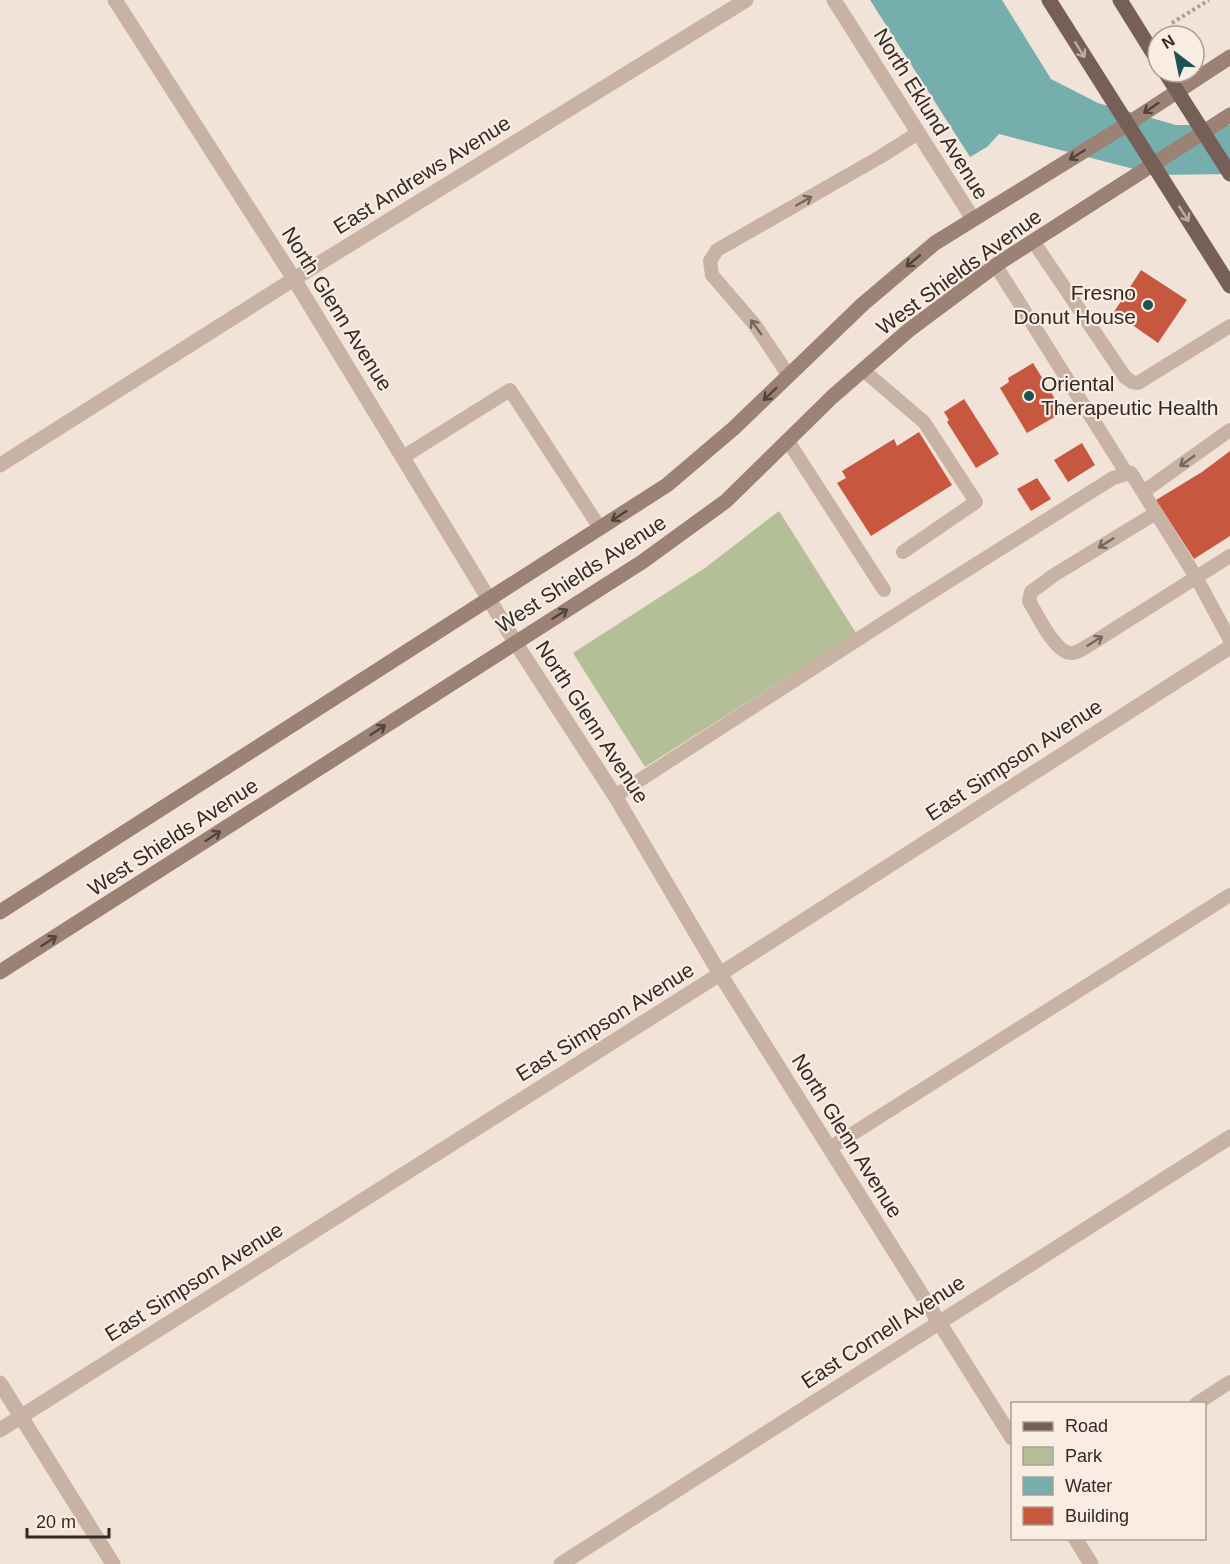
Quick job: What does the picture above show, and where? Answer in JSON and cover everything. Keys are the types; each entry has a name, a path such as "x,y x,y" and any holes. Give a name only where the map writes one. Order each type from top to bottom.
{"main road":[{"path":"1049,0 1230,286"},
{"path":"1120,0 1146,42"},
{"name":"West Shields Avenue","path":"0,912 667,485 734,428 863,304 935,243 1230,57"},
{"path":"1173,84 1230,174"},
{"name":"West Shields Avenue","path":"0,972 642,562 726,501 863,370 909,330 1033,241 1230,115"}],"street":[{"name":"North Glenn Avenue","path":"115,0 294,279 515,642 615,796 720,974 1011,1436"},
{"name":"East Andrews Avenue","path":"0,465 294,279 746,0"},
{"name":"North Eklund Avenue","path":"834,0 973,219"},
{"name":"East Simpson Avenue","path":"0,1430 720,974 1230,647"},
{"name":"East Cornell Avenue","path":"561,1564 1230,1137"},
{"path":"0,1383 113,1564"},
{"path":"1076,1540 1090,1564"}],"lane":[{"path":"789,376 755,325 712,275 710,261 717,250 918,133"},
{"path":"1033,241 1125,377 1132,382 1138,382 1230,326"},
{"path":"996,266 1127,474"},
{"path":"863,370 924,422 976,502 903,552"},
{"path":"403,457 510,390 600,528"},
{"path":"1143,492 1230,430"},
{"path":"788,441 884,590"},
{"path":"615,796 1113,478 1127,474 1131,473 1196,577 1230,640"},
{"path":"1156,513 1054,575 1031,592 1029,601 1056,646 1063,652 1074,653 1080,650 1230,556"},
{"path":"830,1148 1230,895"},
{"path":"1199,1402 1230,1382"}],"path":[{"path":"1172,23 1209,0"}],"green space":[{"path":"779,511 856,633 645,767 573,653 705,568"}],"water":[{"path":"870,0 1002,0 1051,79 1098,103 1176,125 1230,125 1230,174 1157,175 999,134 987,147 970,157"}],"building":[{"path":"1141,270 1187,300 1158,343 1114,312"},
{"path":"1033,363 1063,412 1027,433 1000,388 1009,382 1008,378"},
{"path":"964,399 999,454 976,468 947,422 949,420 944,412"},
{"path":"919,432 952,485 871,536 837,483 846,478 842,471 894,439 897,446"},
{"path":"1082,443 1095,465 1068,482 1054,460"},
{"path":"1230,451 1230,536 1194,559 1156,500 1202,472"},
{"path":"1037,478 1051,499 1031,511 1017,489"}],"place":[{"name":"Fresno Donut House","path":"1148,305"},
{"name":"Oriental Therapeutic Health","path":"1029,396"}]}
